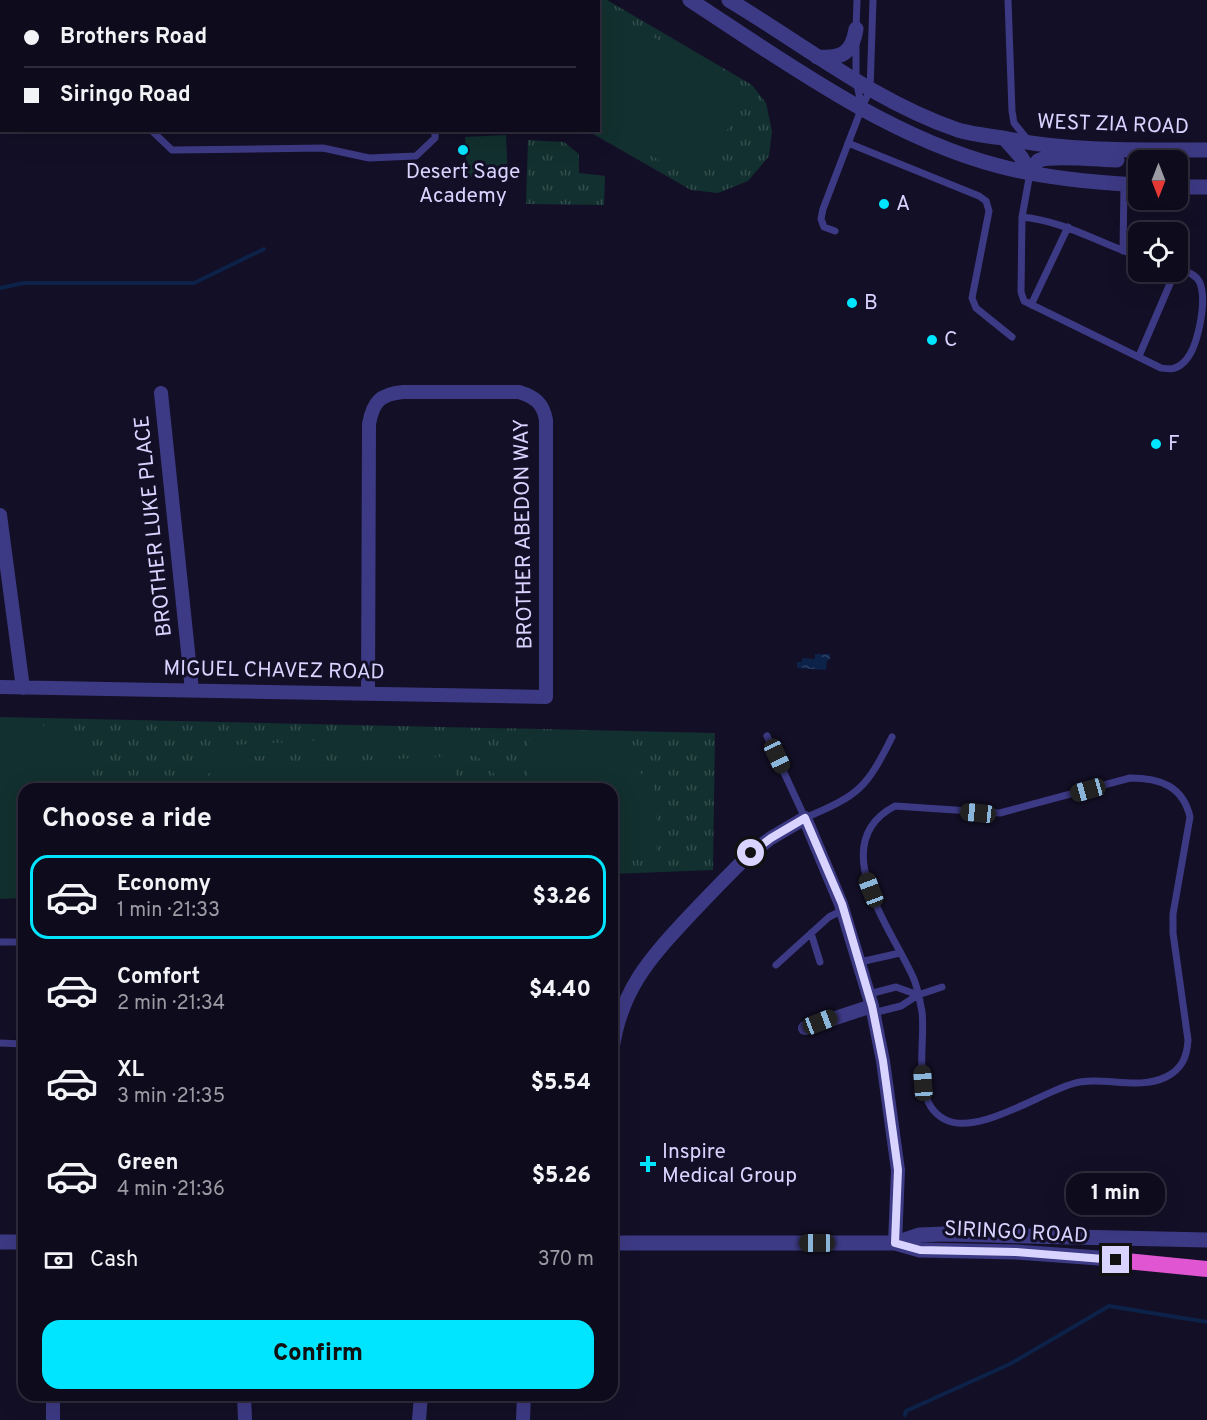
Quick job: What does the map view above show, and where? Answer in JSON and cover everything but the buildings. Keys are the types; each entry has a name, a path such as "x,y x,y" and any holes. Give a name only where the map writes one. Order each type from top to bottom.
{"highway":[{"path":"1116,1260 1207,1269"}],"street":[{"path":"690,0 841,96 906,132 959,153 1030,173 1128,184"},
{"name":"WEST ZIA ROAD","path":"729,0 870,90 932,120 961,131 1034,144 1106,150 1207,150"},
{"path":"817,57 830,58 847,51 854,40 856,29"},
{"path":"1005,139 1021,157 1030,173"},
{"path":"1030,173 1037,162 1051,158 1187,160 1207,157"},
{"path":"1188,187 1207,187"},
{"name":"BROTHER ABEDON WAY","path":"368,693 369,423 371,410 385,395 394,392 519,392 538,401 544,410 546,420 546,697"},
{"name":"BROTHER LUKE PLACE","path":"161,393 192,690"},
{"path":"0,515 23,687"},
{"name":"MIGUEL CHAVEZ ROAD","path":"0,687 546,697"},
{"path":"618,1023 623,1005 645,966 751,853 805,818 843,910 871,1004 883,1061 898,1170 895,1243"},
{"path":"805,1028 871,1004"},
{"name":"SIRINGO ROAD","path":"895,1243 919,1235 944,1234 1207,1240"},
{"path":"0,1242 18,1242"},
{"name":"SIRINGO ROAD","path":"618,1243 895,1243 920,1250 1016,1252 1116,1260 1207,1262"},
{"path":"53,1401 53,1420"},
{"path":"244,1401 244,1420"},
{"path":"419,1420 421,1401"},
{"path":"523,1420 524,1401"}],"lane":[{"path":"857,0 856,81 862,107"},
{"path":"835,231 824,227 821,219 848,142 870,90 873,0"},
{"path":"1008,0 1014,123 1020,132 1034,144"},
{"path":"153,132 172,150 323,147 369,158 416,156 435,138 435,132"},
{"path":"848,142 979,196 986,201 989,211 972,298 976,308 1012,337"},
{"path":"1030,173 1022,217 1021,292 1024,301 1161,368 1173,369 1184,363 1192,349 1202,319 1203,297 1200,282 1188,272"},
{"path":"1123,251 1128,209"},
{"path":"1022,217 1042,219 1068,227 1128,253"},
{"path":"1031,305 1068,227"},
{"path":"1139,356 1171,282"},
{"path":"767,736 805,818 843,802 856,792 875,771 892,737"},
{"path":"1130,778 1143,778 1162,783 1179,793 1187,804 1190,817 1189,832 1173,925 1175,955 1188,1040 1187,1055 1179,1069 1165,1077 1151,1081 1093,1080 1074,1083 986,1121 970,1124 944,1120 933,1110 926,1098 923,1083 922,1013 914,978 900,953 866,876 862,856 865,838 872,823 895,806 1000,813 1130,778"},
{"path":"776,965 829,917 843,910"},
{"path":"811,933 820,962"},
{"path":"0,942 18,942"},
{"path":"860,962 900,953"},
{"path":"871,1004 896,987 918,995"},
{"path":"871,1004 901,1006 918,995 942,987"},
{"path":"0,1043 18,1044"}],"green space":[{"path":"600,0 607,0 752,85 766,103 772,131 769,156 748,181 718,193 691,190 590,132 600,132"},
{"path":"600,7 749,92 697,182 600,126"},
{"path":"506,135 508,175 467,177 465,137"},
{"path":"528,140 564,142 579,154 579,173 605,176 604,205 526,204"},
{"path":"0,717 715,733 713,870 618,874 618,783 18,783 18,898 0,899"},
{"path":"0,723 63,727 85,749 88,783 18,783 18,896 0,897"},
{"path":"454,735 466,738 487,749 504,766 512,783 499,783 484,762 466,751 433,746 240,757 215,768 201,783 187,783 192,774 210,756 234,745"},
{"path":"611,738 656,794 656,856 618,864 618,783 527,783 528,740"},
{"path":"454,756 456,783 236,783 235,767"}],"water":[{"path":"815,654 830,654 826,670 797,668 797,662 802,662 802,658 815,659"}],"waterway":[{"path":"0,288 24,283 194,283 264,249"},
{"path":"905,1415 906,1411 1010,1364 1109,1306 1207,1322"}],"place":[{"name":"Desert Sage Academy","path":"463,150"},
{"name":"A","path":"884,204"},
{"name":"B","path":"852,303"},
{"name":"C","path":"932,340"},
{"name":"F","path":"1156,444"},
{"name":"Inspire Medical Group","path":"648,1164"}],"route":[{"path":"751,853 805,818 842,904 869,994 883,1061 898,1170 895,1243 920,1250 1016,1252 1116,1260"}]}
